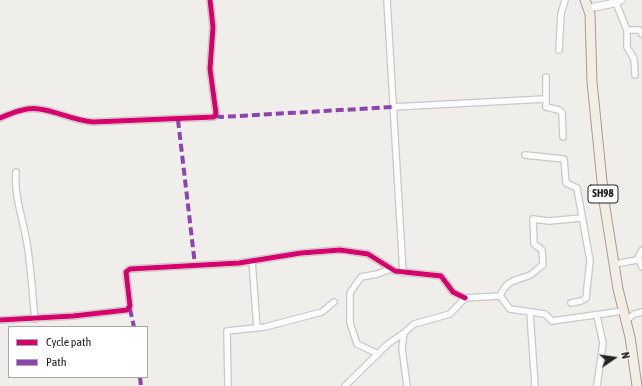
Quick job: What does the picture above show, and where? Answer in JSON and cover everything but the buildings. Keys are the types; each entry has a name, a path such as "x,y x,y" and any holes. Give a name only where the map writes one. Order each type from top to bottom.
{"main road":[{"name":"SH98","path":"587,4 595,121 604,201 622,311 626,321 637,386"}],"street":[{"path":"0,118 33,109 86,122 214,117 216,113 210,69 213,27 210,0"},
{"path":"387,0 403,273"},
{"path":"559,50 561,14 565,0"},
{"path":"587,4 614,2 627,30 627,48 634,62 635,75"},
{"path":"627,30 639,30 642,34"},
{"path":"546,77 546,108 559,110 562,113 563,137"},
{"path":"393,107 545,99"},
{"path":"525,155 564,159 565,181 568,185 577,188 581,218 590,261 590,270 586,298 581,301 571,303"},
{"path":"16,172 16,190 20,217 26,240 35,319"},
{"path":"500,296 506,285 531,274 543,265 542,250 534,244 533,219 549,221 581,218"},
{"path":"0,320 35,319 127,310 130,306 126,272 130,269 252,261 301,253 345,250 368,254 391,269 403,273 441,276 455,293 465,298 500,296"},
{"path":"615,264 635,261 642,250"},
{"path":"638,258 642,267"},
{"path":"252,261 257,328"},
{"path":"378,354 359,346 356,341 349,319 350,293 361,277 378,274 391,269"},
{"path":"500,296 510,309 545,314 552,321 597,316 622,311"},
{"path":"345,386 393,340 414,324 450,314 465,298"},
{"path":"228,386 226,333 229,331 257,328 322,312 334,302"},
{"path":"626,321 634,314 642,312"},
{"path":"530,313 535,386"},
{"path":"597,316 602,343 597,386"},
{"path":"404,333 402,348 407,386"}],"marked path":[{"path":"216,116 221,117 393,107"},
{"path":"178,120 195,265"},
{"path":"130,309 134,326"},
{"path":"140,378 141,386"}],"cycle path":[{"path":"0,118 29,109 46,110 79,120 93,122 214,117 216,113 210,69 213,27 210,0"},
{"path":"0,320 73,316 127,310 130,306 126,272 130,269 239,263 301,253 340,250 368,254 395,271 441,276 453,292 465,298"}]}
